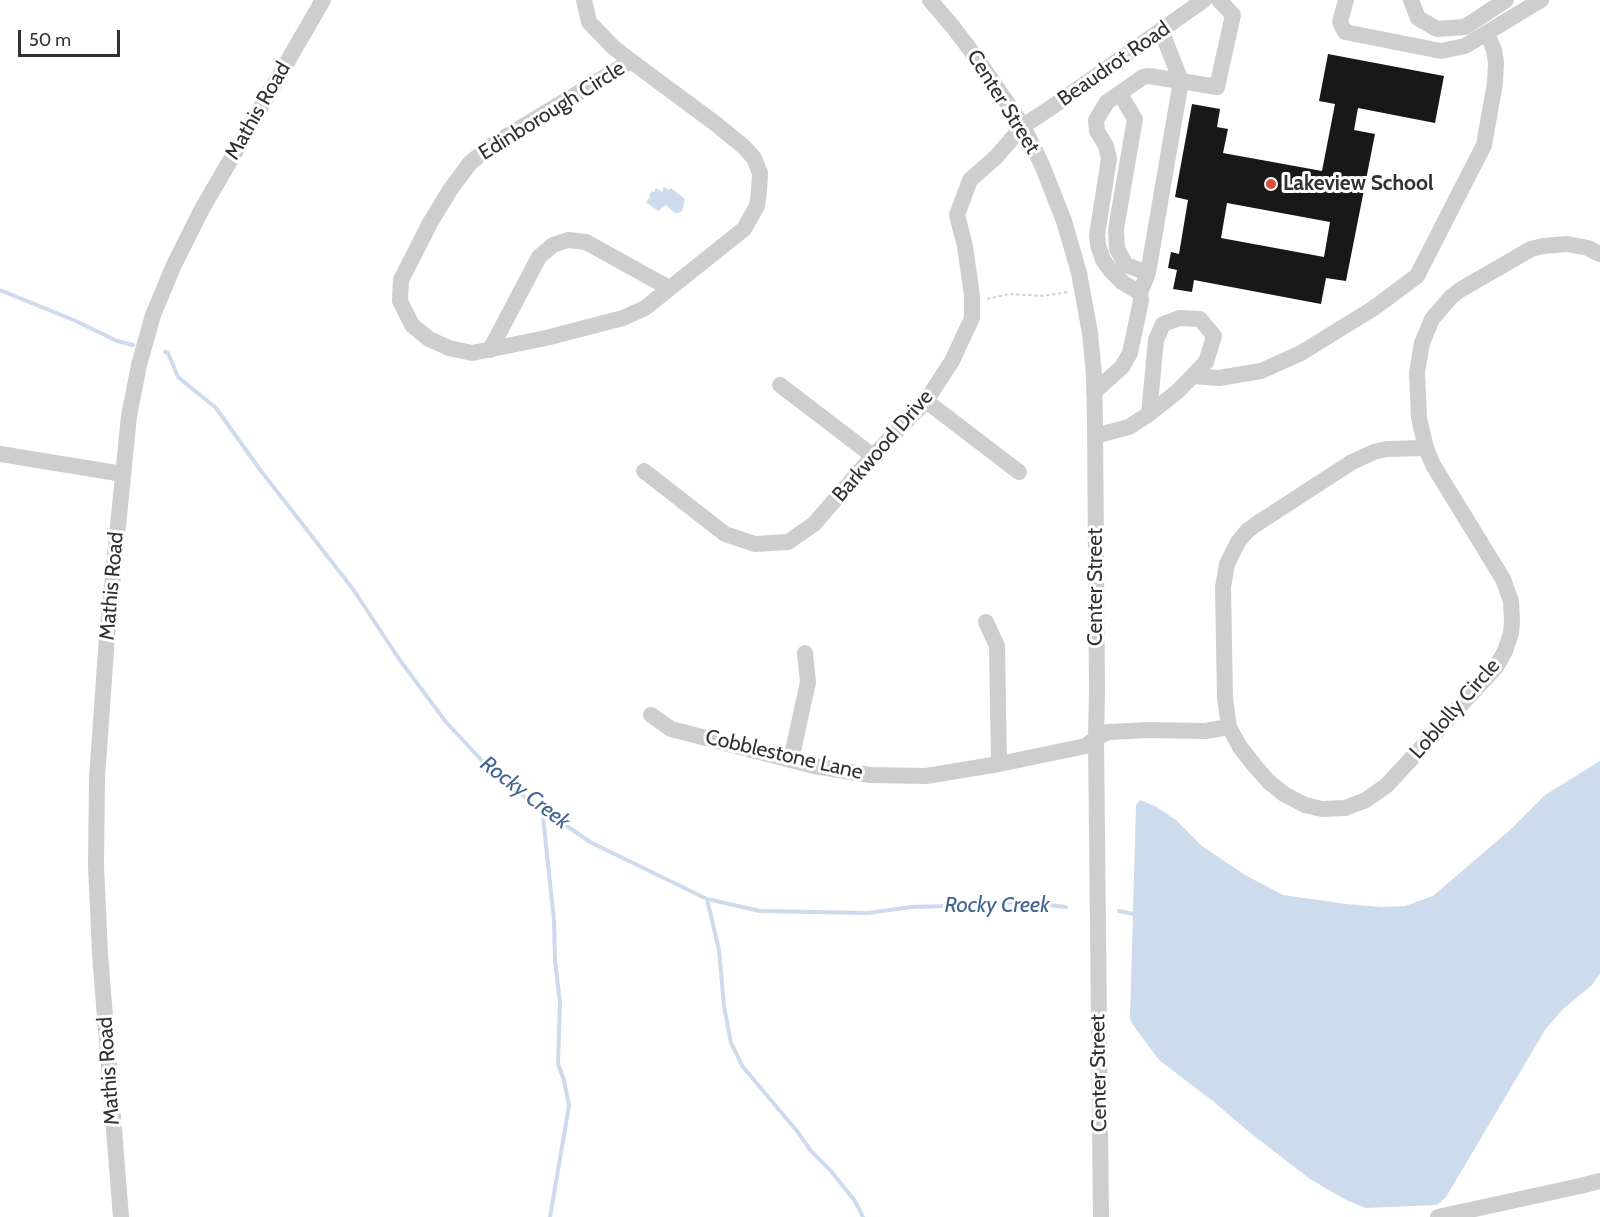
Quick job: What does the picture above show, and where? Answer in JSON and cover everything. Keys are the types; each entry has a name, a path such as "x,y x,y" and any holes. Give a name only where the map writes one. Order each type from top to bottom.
{"street":[{"name":"Mathis Road","path":"121,1217 100,954 96,866 98,778 106,648 129,416 139,365 153,315 173,267 202,209 323,0"},
{"name":"Edinborough Circle","path":"584,0 589,22 613,47 744,147 754,158 760,174 757,206 744,229 645,308 623,318 546,338 472,353 449,348 429,339 412,325 400,301 401,280 450,190 470,163 492,145 631,61"},
{"name":"Center Street","path":"930,0 975,56 1023,126 1064,221 1079,273 1090,333 1095,435 1101,1217"},
{"name":"Beaudrot Road","path":"1023,126 1204,0"},
{"path":"1140,293 1122,282 1111,271 1103,260 1098,245 1097,235 1109,159 1106,146 1096,131 1096,120 1107,102 1135,81 1149,76 1216,87 1233,15 1220,0"},
{"path":"1346,0 1340,22 1345,32 1441,51 1465,46 1541,0"},
{"path":"1411,0 1418,18 1437,29 1466,27 1506,0"},
{"path":"1094,392 1122,367 1130,353 1140,313 1140,293 1148,273 1181,81 1161,30"},
{"path":"1193,376 1219,378 1261,371 1300,352 1374,308 1417,276 1484,145 1496,63 1494,50 1487,33"},
{"path":"1120,94 1135,119 1116,229 1117,249 1126,265 1148,273"},
{"name":"Barkwood Drive","path":"644,471 725,534 756,544 788,542 814,524 873,456 926,401 952,361 972,318 965,246 957,215 970,180 996,157 1023,126"},
{"path":"489,350 539,257 553,245 568,240 586,242 669,288"},
{"name":"Loblolly Circle","path":"1426,448 1386,450 1360,457 1247,531 1238,542 1227,564 1223,587 1224,698 1229,727 1240,747 1269,782 1284,794 1305,805 1322,809 1345,808 1366,800 1387,785 1496,667 1511,633 1511,601 1508,590 1498,569 1433,465 1426,448 1419,418 1417,372 1426,330 1437,312 1460,290 1531,249 1567,244 1588,248 1600,254"},
{"path":"1095,435 1129,427 1149,414 1178,391 1206,362 1214,336 1200,319 1180,318 1163,324 1156,340 1149,414"},
{"path":"780,385 873,456"},
{"path":"926,401 1020,472"},
{"path":"0,454 123,474"},
{"path":"986,622 997,646 999,764"},
{"path":"791,760 808,682 805,652"},
{"name":"Cobblestone Lane","path":"651,715 671,729 791,760 870,775 926,777 1086,746 1096,738"},
{"path":"1096,738 1108,732 1205,731 1229,727"},
{"path":"1438,1217 1600,1181"}],"path":[{"path":"972,302 1009,294 1044,296 1067,292"}],"water":[{"path":"664,187 669,190 671,188 685,199 682,211 676,214 666,205 658,211 646,202 652,191 654,192 656,188 662,192"},
{"path":"1600,761 1600,974 1592,985 1562,1010 1545,1030 1446,1197 1437,1205 1366,1208 1346,1200 1310,1179 1159,1060 1133,1025 1130,1018 1136,805 1140,800 1155,806 1176,820 1202,846 1245,875 1283,895 1346,904 1381,907 1405,906 1433,896 1510,830 1545,795"}],"building":[{"name":"Lakeview School","path":"1328,54 1444,76 1435,123 1358,108 1354,130 1375,134 1346,281 1326,278 1321,304 1194,280 1192,292 1173,289 1177,270 1168,268 1171,252 1179,254 1188,200 1175,197 1192,104 1220,109 1217,127 1228,129 1223,153 1322,171 1335,104 1319,101","holes":["1227,203 1330,222 1324,257 1221,238"]}],"waterway":[{"name":"Rocky Creek","path":"0,290 76,321 117,341 133,345"},
{"name":"Rocky Creek","path":"165,352 168,353 178,377 216,408 261,471 353,589 399,659 446,722 486,765 525,797 590,842 707,899 760,911 868,913 911,907 1019,902 1066,907"},
{"path":"542,808 560,1003 558,1064 569,1106 550,1217"},
{"path":"707,899 719,950 724,1006 731,1043 743,1067 855,1201 863,1217"},
{"name":"Rocky Creek","path":"1119,911 1133,914"}],"place":[{"name":"Lakeview School","path":"1271,184"}]}
